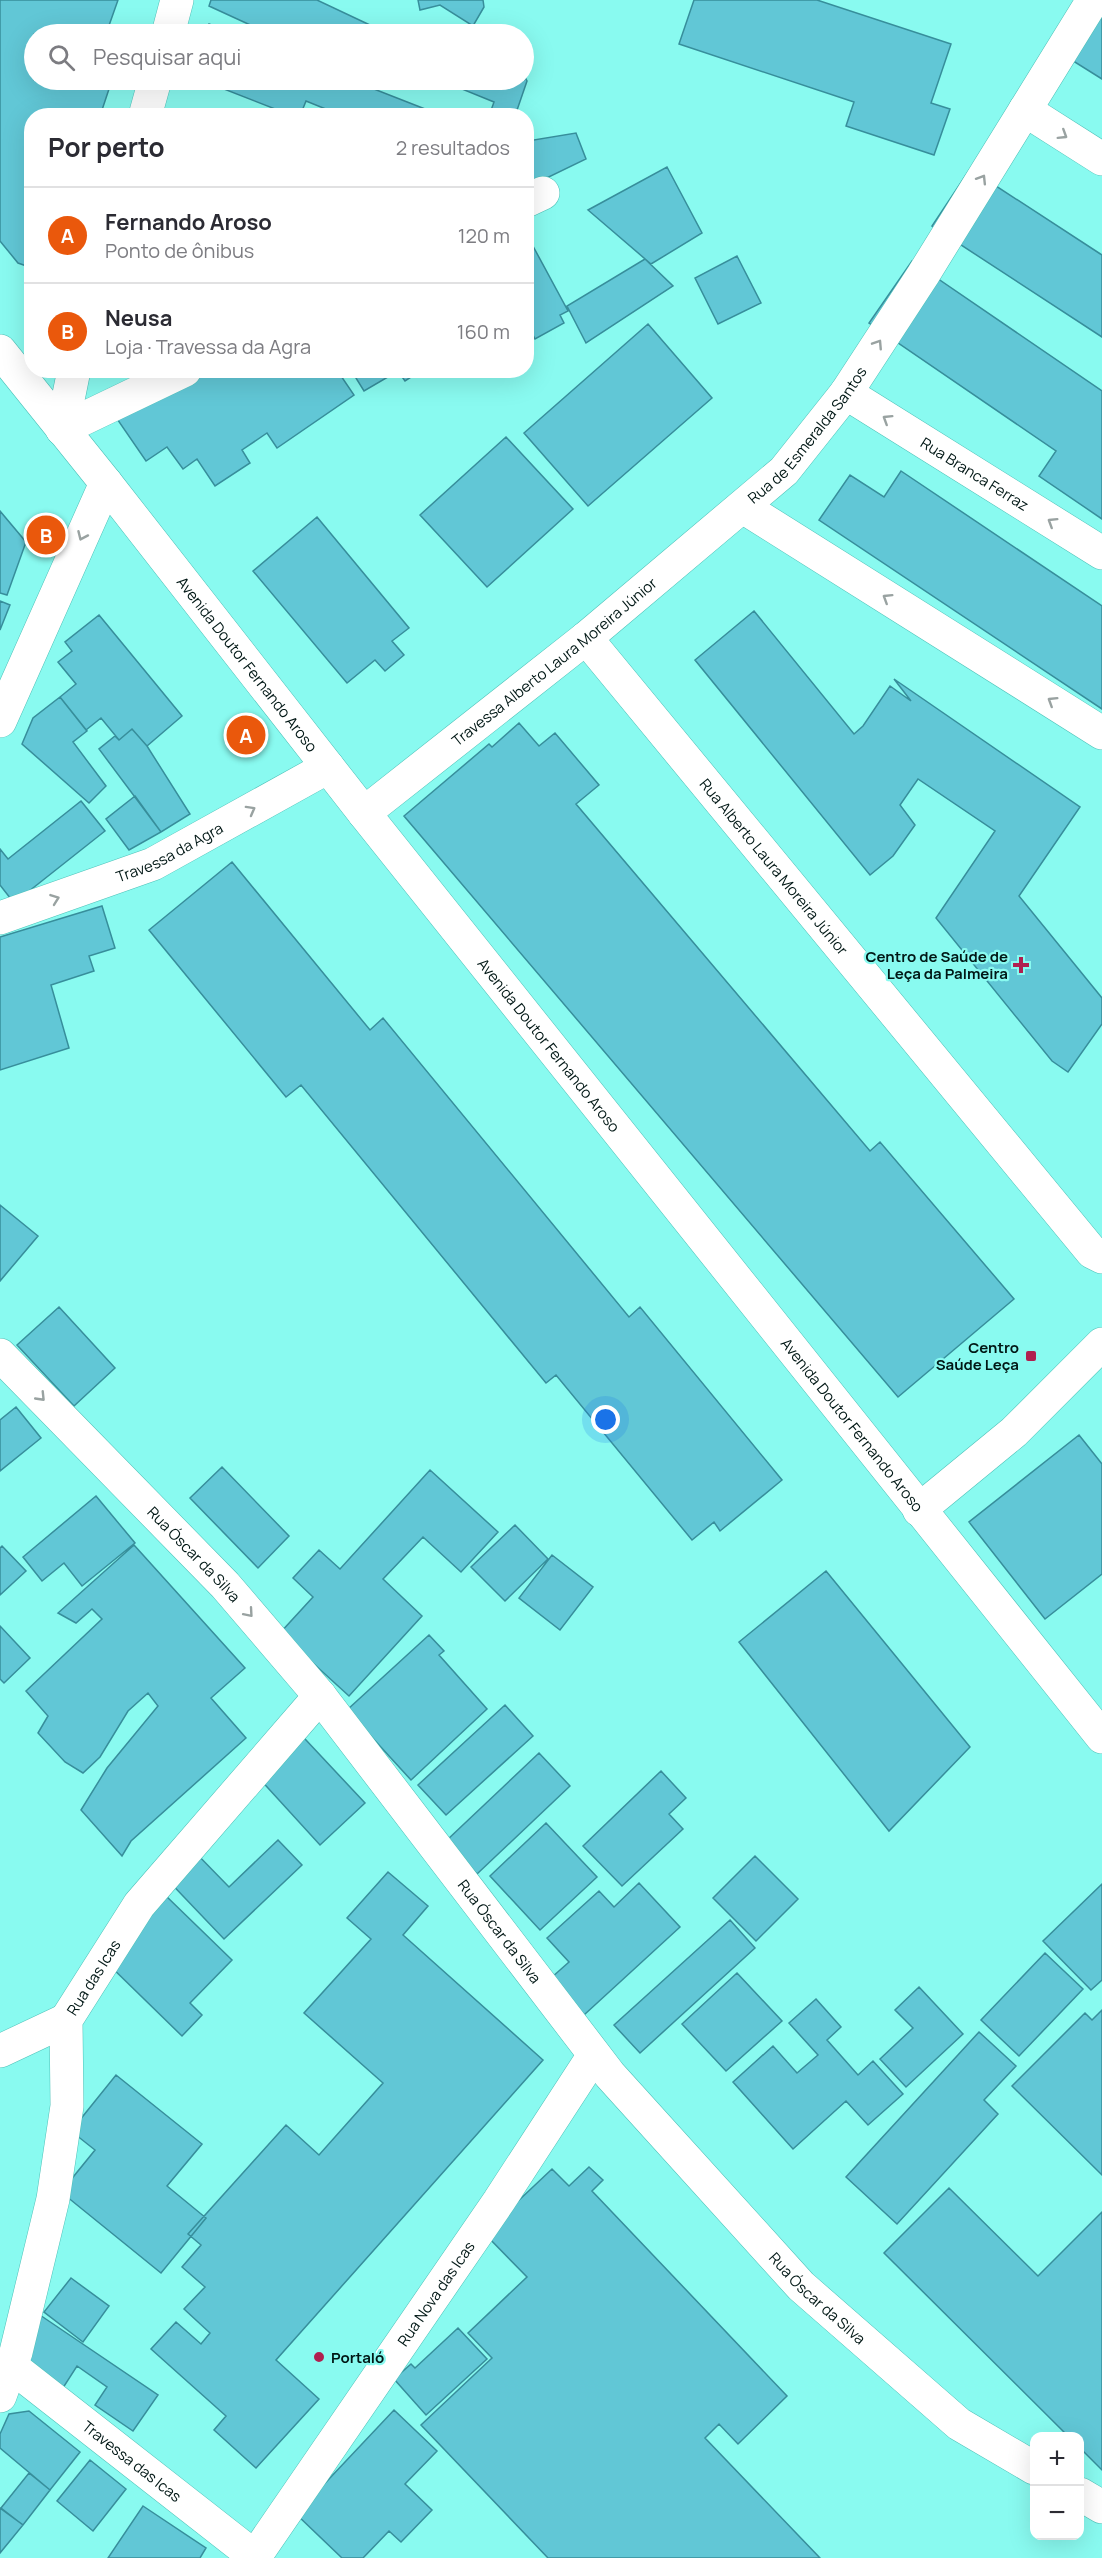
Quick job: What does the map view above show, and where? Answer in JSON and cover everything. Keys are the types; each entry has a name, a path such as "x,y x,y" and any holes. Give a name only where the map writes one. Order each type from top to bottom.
{"street":[{"path":"171,24 177,0"},
{"name":"Rua de Esmeralda Santos","path":"1093,0 923,275 846,393 784,471 743,507 1102,733"},
{"path":"147,108 152,90"},
{"path":"1025,110 1102,159"},
{"name":"Avenida Doutor Fernando Aroso","path":"0,351 918,1510 1102,1737"},
{"path":"62,429 72,378"},
{"path":"62,429 168,378"},
{"name":"Rua Branca Ferraz","path":"846,393 1102,553"},
{"path":"0,721 106,483"},
{"name":"Travessa Alberto Laura Moreira Júnior","path":"364,813 586,638 743,507"},
{"name":"Rua Alberto Laura Moreira Júnior","path":"586,638 1084,1243 1092,1252 1102,1257"},
{"name":"Travessa da Agra","path":"0,918 153,864 328,767"},
{"path":"918,1510 1014,1432 1102,1344"},
{"name":"Rua Óscar da Silva","path":"0,1355 225,1585 320,1696 594,2055 801,2286 959,2424 1030,2465"},
{"name":"Rua das Icas","path":"0,2396 11,2366 53,2199 67,2106 66,2020 139,1905 320,1696"},
{"path":"0,2051 66,2020"},
{"name":"Rua Nova das Icas","path":"255,2558 499,2201 594,2055"},
{"name":"Travessa das Icas","path":"11,2366 255,2558"},
{"path":"1084,2496 1102,2507"}],"building":[{"path":"0,0 118,0 110,24 24,24 24,90 109,90 103,108 24,108 24,265 18,263 0,241"},
{"path":"211,0 317,0 368,24 248,24 209,6"},
{"path":"418,0 483,0 484,7 474,24 470,24 440,5 420,10"},
{"path":"694,0 817,0 951,44 931,103 950,109 934,155 846,126 854,102 679,44"},
{"path":"1102,7 1102,79 1070,59"},
{"path":"227,90 377,90 423,108 323,108 306,101 303,108 273,108"},
{"path":"464,90 524,90 518,108 492,108 494,102"},
{"path":"576,133 586,159 534,184 534,140"},
{"path":"667,167 702,233 651,264 588,210"},
{"path":"970,169 1102,255 1102,337 932,226"},
{"path":"534,248 568,311 560,315 564,323 535,339"},
{"path":"737,256 761,303 718,324 695,278"},
{"path":"645,259 673,286 586,343 567,306"},
{"path":"912,261 1102,391 1102,519 1039,476 1056,451 869,323"},
{"path":"648,324 712,398 588,506 524,433"},
{"path":"163,378 342,378 354,395 277,448 267,433 242,450 250,463 215,486 197,459 183,469 167,447 146,461 113,413"},
{"path":"356,378 386,378 364,391"},
{"path":"506,437 573,509 487,587 420,515"},
{"path":"901,471 1102,606 1102,709 819,520 850,475 884,497"},
{"path":"0,511 26,542 7,595 0,593"},
{"path":"317,517 409,628 392,641 404,655 385,671 375,660 347,683 253,571"},
{"path":"0,601 10,605 0,630"},
{"path":"754,611 854,734 863,726 890,686 911,701 894,679 1080,807 1019,896 1102,998 1102,1024 1068,1072 1052,1061 936,918 995,831 918,779 900,805 915,825 893,856 870,875 695,660"},
{"path":"99,615 182,716 147,746 132,729 119,740 101,718 86,730 60,697 76,684 58,662 72,651 65,642"},
{"path":"60,697 87,731 73,742 106,786 89,803 22,744 33,718"},
{"path":"519,723 539,746 555,733 599,785 576,804 870,1151 880,1142 1014,1299 898,1397 404,816 489,744 492,747"},
{"path":"132,729 147,746 190,814 161,832 99,749 115,736 119,740"},
{"path":"135,796 161,832 129,850 106,819"},
{"path":"81,801 105,831 14,903 0,885 0,849 8,859"},
{"path":"232,862 370,1030 383,1018 629,1317 640,1307 782,1480 720,1531 714,1522 692,1540 556,1375 546,1383 301,1085 286,1097 149,930"},
{"path":"102,906 115,948 89,956 94,971 51,985 69,1048 0,1070 0,937"},
{"path":"0,1205 38,1236 0,1281"},
{"path":"59,1307 115,1368 74,1406 17,1345"},
{"path":"16,1407 41,1438 0,1471 0,1420"},
{"path":"1079,1435 1102,1464 1102,1574 1045,1619 969,1522"},
{"path":"222,1467 289,1536 258,1568 190,1498"},
{"path":"430,1470 498,1532 461,1572 423,1537 383,1579 422,1616 349,1696 280,1633 313,1597 293,1578 319,1550 340,1569"},
{"path":"96,1496 135,1543 82,1586 64,1563 42,1581 23,1557"},
{"path":"515,1525 548,1559 505,1601 471,1567"},
{"path":"134,1545 245,1668 211,1698 246,1738 131,1841 122,1856 81,1810 107,1768 158,1706 148,1693 128,1711 100,1757 83,1773 65,1762 38,1733 48,1716 26,1691 102,1619 92,1609 76,1623 58,1613"},
{"path":"2,1546 26,1571 0,1595 0,1548"},
{"path":"552,1555 593,1587 560,1630 519,1598"},
{"path":"826,1571 970,1747 889,1831 739,1642"},
{"path":"0,1626 30,1658 4,1683 0,1679"},
{"path":"429,1635 444,1651 439,1655 487,1709 411,1780 347,1710"},
{"path":"505,1705 533,1736 446,1815 418,1785"},
{"path":"291,1724 365,1803 320,1845 247,1765"},
{"path":"539,1753 570,1786 477,1874 446,1841"},
{"path":"661,1771 686,1798 669,1814 683,1829 622,1886 583,1846"},
{"path":"546,1823 597,1877 540,1930 490,1876"},
{"path":"278,1840 302,1865 224,1939 163,1875 191,1848 229,1887"},
{"path":"755,1856 798,1899 756,1941 713,1898"},
{"path":"388,1872 428,1906 403,1935 543,2060 276,2360 319,2399 256,2468 214,2430 226,2416 151,2349 176,2322 201,2344 210,2333 184,2309 205,2287 182,2267 201,2245 188,2234 286,2125 319,2155 383,2083 304,2013 371,1939 347,1918"},
{"path":"639,1883 680,1927 584,2015 551,1978 569,1962 547,1938 599,1891 614,1907"},
{"path":"1102,1884 1102,1980 1091,1990 1043,1941"},
{"path":"164,1894 232,1960 190,2003 202,2015 182,2036 102,1958"},
{"path":"730,1920 755,1948 640,2053 614,2025"},
{"path":"1045,1953 1083,1989 1019,2056 981,2020"},
{"path":"737,1973 782,2021 726,2071 682,2024"},
{"path":"919,1987 963,2034 906,2087 880,2059 913,2028 895,2010"},
{"path":"816,1999 841,2027 827,2040 858,2075 873,2061 903,2094 868,2125 846,2101 793,2149 733,2082 773,2046 797,2073 818,2055 789,2023"},
{"path":"1102,2010 1102,2175 1012,2086 1085,2013 1092,2020"},
{"path":"979,2032 1016,2066 984,2100 998,2114 897,2224 846,2177"},
{"path":"116,2075 202,2144 167,2186 206,2218 161,2273 61,2192 95,2150 71,2131"},
{"path":"589,2167 603,2180 592,2191 787,2396 738,2444 719,2424 705,2438 820,2558 548,2558 421,2425 492,2358 468,2333 527,2277 484,2233 552,2169 569,2186"},
{"path":"949,2188 1038,2276 1102,2212 1102,2470 1084,2452 1084,2432 1064,2432 884,2253"},
{"path":"71,2278 109,2306 83,2342 44,2312"},
{"path":"34,2311 158,2395 133,2431 95,2405 107,2387 77,2366 61,2391 5,2353"},
{"path":"458,2328 487,2359 426,2415 394,2379 411,2364 415,2368"},
{"path":"394,2410 437,2451 405,2484 432,2510 401,2542 389,2531 363,2558 342,2558 296,2514"},
{"path":"29,2411 80,2452 50,2490 0,2448 0,2434 9,2414"},
{"path":"90,2460 126,2489 93,2531 57,2501"},
{"path":"29,2473 50,2490 23,2525 1,2508"},
{"path":"143,2506 206,2548 200,2558 108,2558"},
{"path":"0,2508 23,2525 0,2553"}],"place":[{"name":"Neusa","path":"46,535"},
{"name":"Fernando Aroso","path":"246,735"},
{"name":"Centro de Saúde de Leça da Palmeira","path":"1021,965"},
{"name":"Centro Saúde Leça","path":"1031,1356"},
{"name":"Portaló","path":"319,2357"}]}
